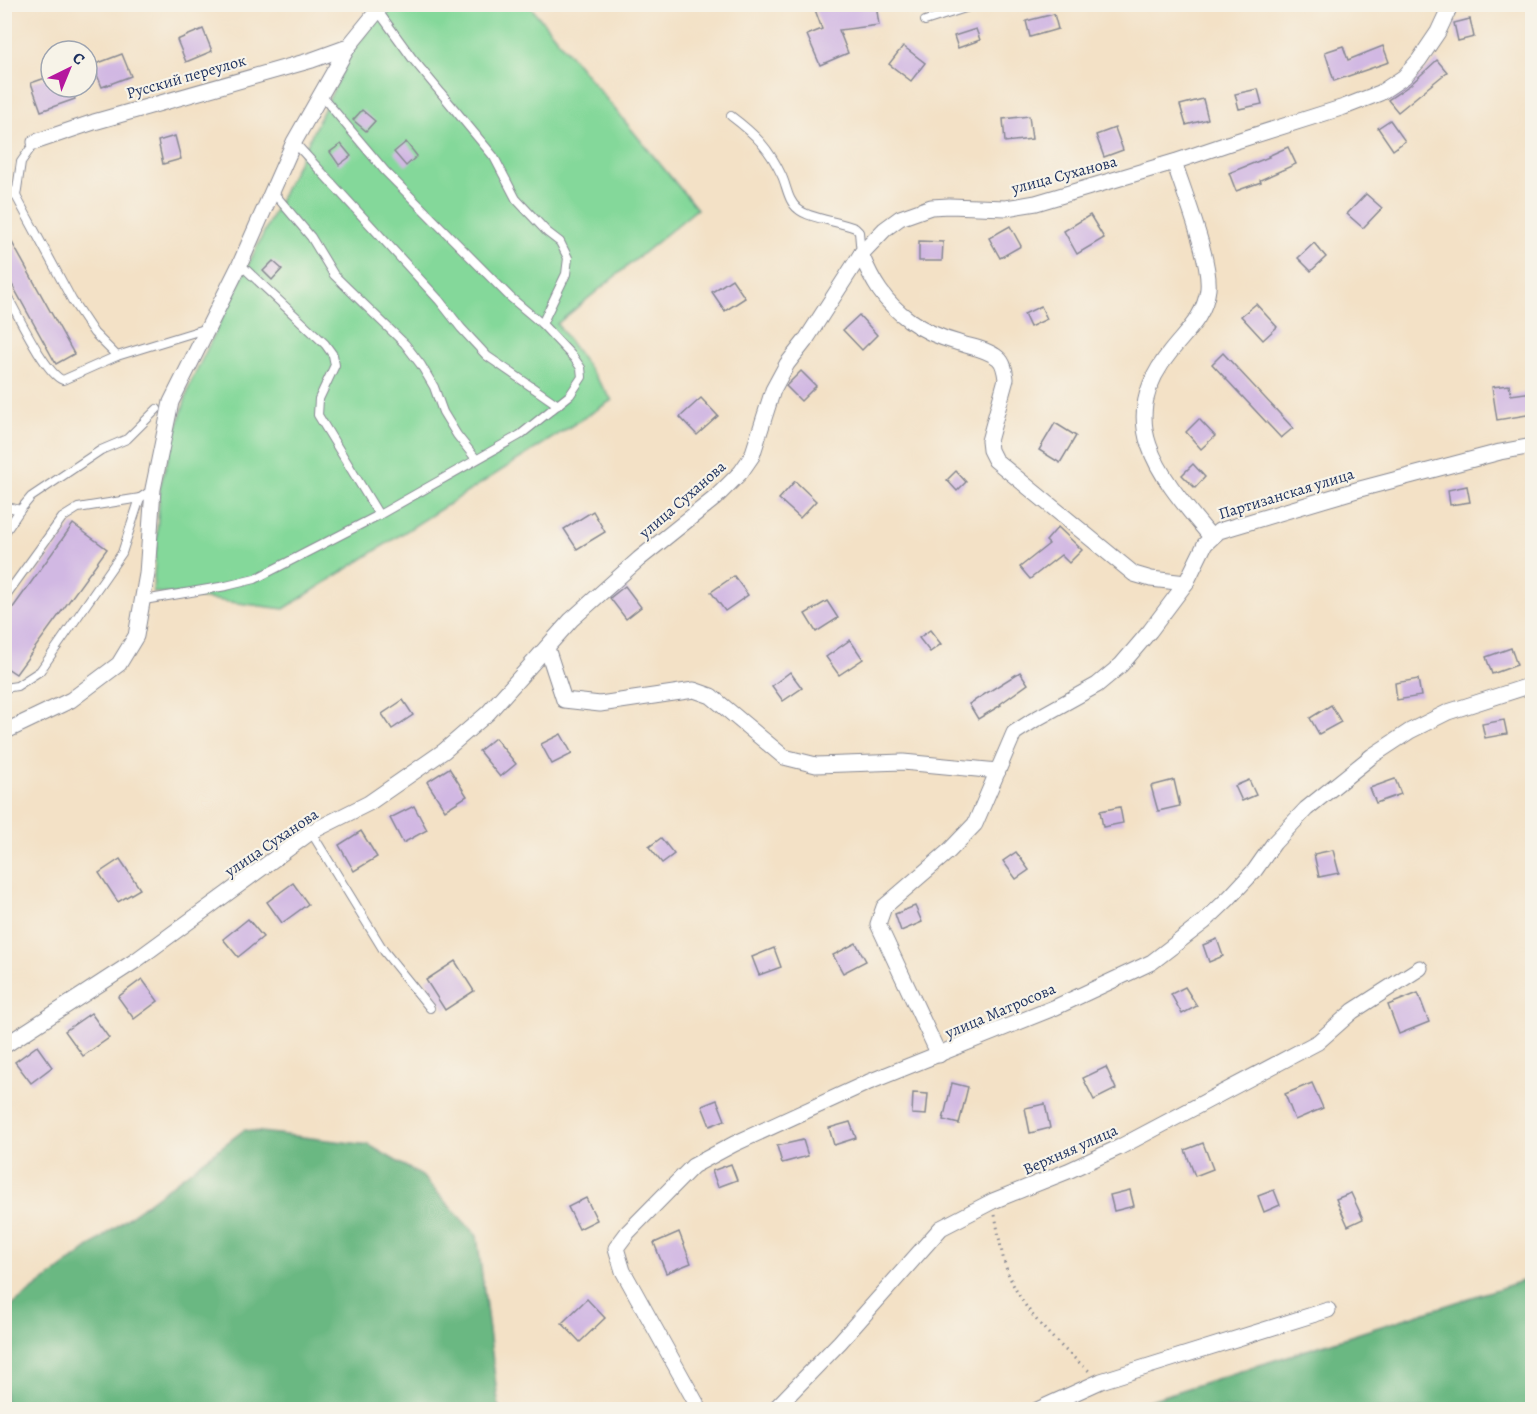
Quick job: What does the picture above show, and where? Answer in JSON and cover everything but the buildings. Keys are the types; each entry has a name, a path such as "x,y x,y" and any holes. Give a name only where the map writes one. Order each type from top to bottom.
{"street":[{"name":"улица Суханова","path":"4,1046 135,961 311,832 369,803 444,752 488,712 571,620 639,559 715,498 741,472 752,456 772,390 787,364 805,341 861,254 885,229 900,218 916,211 949,206 1020,207 1174,162 1344,107 1380,93 1398,81 1419,60 1446,19 1451,4"},
{"path":"4,732 71,700 118,664 136,636 144,600 153,489 171,402 240,264 294,142 348,47 380,8"},
{"name":"Русский переулок","path":"35,142 94,122 312,60 348,47"},
{"path":"1174,162 1204,259 1208,290 1198,320 1159,367 1149,387 1144,405 1144,426 1150,448 1161,472 1211,537"},
{"path":"861,254 872,280 886,299 908,320 931,334 987,351 999,359 1005,368 1006,379 989,441 990,450 995,459 1134,574 1151,579 1186,583"},
{"name":"Партизанская улица","path":"939,1055 878,924 884,907 949,851 975,824 1014,733 1097,686 1121,665 1186,583 1205,544 1220,531 1360,489 1500,452 1533,446"},
{"path":"547,648 564,700 600,704 694,690 711,696 784,757 816,765 903,762 998,771"},
{"name":"улица Матросова","path":"700,1410 623,1271 616,1248 628,1232 693,1166 734,1144 869,1082 1056,1007 1152,962 1204,922 1229,898 1274,843 1306,809 1372,756 1410,731 1448,712 1533,685"},
{"name":"Верхняя улица","path":"774,1410 840,1342 941,1228 993,1201 1120,1147 1309,1047 1318,1042 1353,1011 1420,968"},
{"path":"1036,1410 1101,1381 1328,1310"}],"lane":[{"path":"925,21 978,4"},
{"path":"380,8 411,58 494,157 516,199 547,232 560,242 568,258 566,274 542,324"},
{"path":"144,600 255,579 379,515 520,435 558,405 578,386 582,377 581,368 574,358 385,171 321,94"},
{"path":"731,116 755,134 772,157 783,177 790,198 799,210 855,228 859,232 861,254"},
{"path":"16,196 21,162 35,142"},
{"path":"294,142 432,292 487,356 504,370 558,405"},
{"path":"4,184 16,196 72,300 94,333 117,356"},
{"path":"271,190 311,237 334,275 405,344 434,387 447,419 476,459"},
{"path":"240,264 326,344 333,355 335,365 319,399 318,415 379,515"},
{"path":"4,290 38,353 57,378 63,380 117,356 209,328"},
{"path":"4,534 32,497 101,450 127,439 157,409"},
{"path":"4,598 62,518 78,508 140,498 153,489"},
{"path":"4,688 17,686 40,671 122,553 140,498"},
{"path":"4,506 20,510"},
{"path":"311,832 384,951 430,1008"}],"path":[{"path":"993,1201 1004,1262 1019,1296 1043,1329 1101,1381"}],"green space":[{"path":"387,5 529,5 697,209 557,324 612,400 284,609 153,592 160,486 190,384 352,52"},
{"path":"244,1130 369,1145 422,1176 477,1236 499,1409 5,1409 5,1311"},
{"path":"1532,1278 1532,1409 1122,1409"}]}
